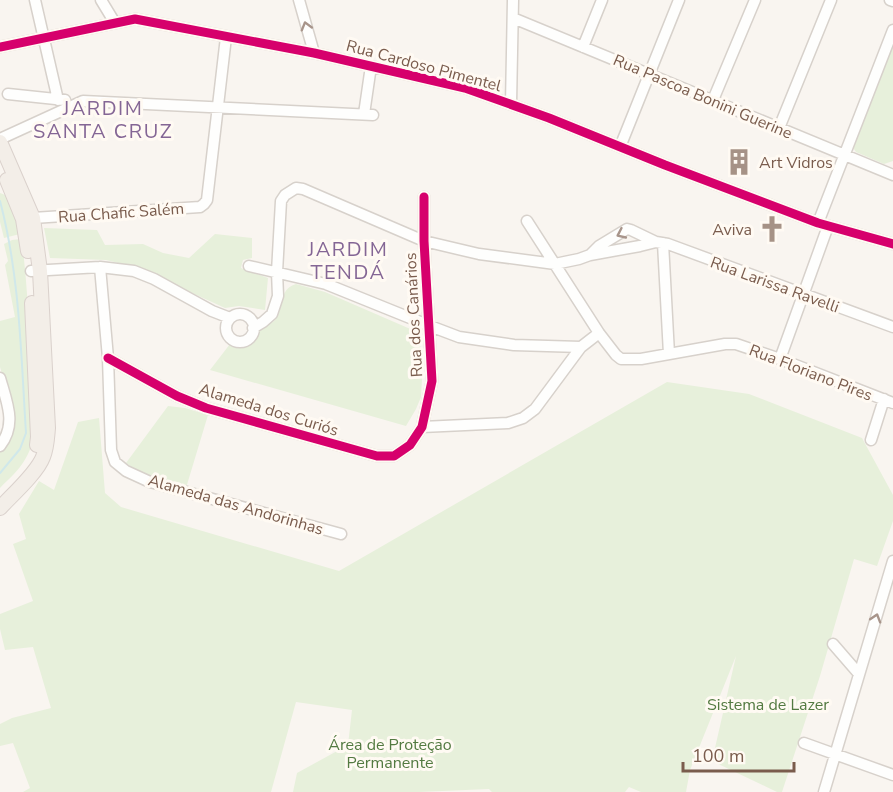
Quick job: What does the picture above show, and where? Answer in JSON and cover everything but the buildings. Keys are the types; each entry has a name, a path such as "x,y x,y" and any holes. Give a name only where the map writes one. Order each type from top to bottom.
{"main road":[{"path":"0,141 8,187 33,218 48,428 43,458 38,467 0,508"},
{"path":"0,165 23,219 36,271 39,437 34,458 28,467 0,495"}],"street":[{"path":"35,0 58,100"},
{"path":"101,0 115,23"},
{"path":"299,0 314,53"},
{"path":"511,104 514,0"},
{"path":"583,47 602,0"},
{"path":"620,147 679,0"},
{"path":"712,100 755,0"},
{"path":"779,128 831,0"},
{"name":"Rua Pascoa Bonini Guerine","path":"513,18 893,175"},
{"name":"Rua Cardoso Pimentel","path":"0,47 135,19 314,53 465,88 549,118 823,225 893,244"},
{"path":"780,359 803,294 844,155 893,30"},
{"path":"217,108 226,37"},
{"path":"8,94 58,100 368,114 370,66"},
{"path":"0,141 83,101"},
{"name":"Rua Chafic Salém","path":"33,218 200,207 207,200 217,108"},
{"path":"254,328 272,314 275,307 278,296 281,201 290,190 296,188 424,241 479,254 555,264 590,255 659,243 669,354"},
{"name":"Rua dos Canários","path":"394,456 410,445 422,427 432,381 424,241 424,196"},
{"path":"422,427 508,423 523,418 535,410 582,346 599,333 527,221"},
{"name":"Rua Larissa Ravelli","path":"590,255 599,246 627,229 659,243 893,327"},
{"path":"249,266 326,284 459,337 514,345 582,346"},
{"path":"36,271 100,267 134,271 230,318"},
{"name":"Alameda das Andorinhas","path":"100,267 108,358 111,450 115,462 126,471 150,482 341,534"},
{"path":"237,315 251,320 254,328 252,335 242,342 235,341 227,333 230,318 237,315"},
{"name":"Rua Floriano Pires","path":"599,333 621,359 641,359 731,343 780,359 889,401"},
{"name":"Alameda dos Curiós","path":"108,358 177,396 207,408 377,456 394,456"},
{"path":"0,378 9,417 6,438 0,446"},
{"path":"871,440 889,401"},
{"path":"824,792 893,561"},
{"path":"833,644 859,674"},
{"path":"804,743 893,775"}],"green space":[{"path":"893,44 893,161 884,164 856,152 852,146"},
{"path":"0,193 5,195 12,204 20,234 4,238 0,222"},
{"path":"44,228 97,230 105,245 143,244 163,253 189,258 215,234 252,238 252,258 243,260 241,268 268,278 265,310 239,306 225,308 147,270 106,260 50,258"},
{"path":"21,239 25,266 31,366 33,441 24,462 0,488 0,452 8,441 9,398 0,367 0,321 15,317 5,265 8,261 4,244"},
{"path":"296,284 325,292 415,331 420,339 421,397 406,426 210,370 230,344 244,344 258,330 275,320 286,291"},
{"path":"667,382 749,394 862,438 893,495 893,521 877,566 854,559 820,676 782,792 777,792 712,761 736,656 690,770 686,792 641,792 629,787 625,792 492,792 489,789 419,792 293,792 297,773 348,745 352,710 296,702 271,792 23,792 30,788 13,743 0,746 0,724 12,718 51,708 33,647 5,650 0,629 0,614 33,601 13,544 26,539 19,514 39,481 54,490 78,422 99,418 105,493 121,507 339,571"},
{"path":"168,406 208,415 186,488 147,475 126,463"}],"waterway":[{"path":"0,201 16,287 26,433 20,449 0,473"}],"cycle path":[{"path":"0,47 135,19 314,53 465,88 549,118 818,223 893,244"},
{"path":"108,358 177,396 206,408 377,456 394,456 410,445 422,427 432,381 424,241 424,197"}],"place":[{"name":"Art Vidros","path":"739,162"},
{"name":"Aviva","path":"772,229"}],"district":[{"name":"JARDIM SANTA CRUZ","path":"103,120"},
{"name":"JARDIM TENDÁ","path":"348,260"}],"park label":[{"name":"Sistema de Lazer","path":"768,704"},
{"name":"Área de Proteção Permanente","path":"390,753"}]}
